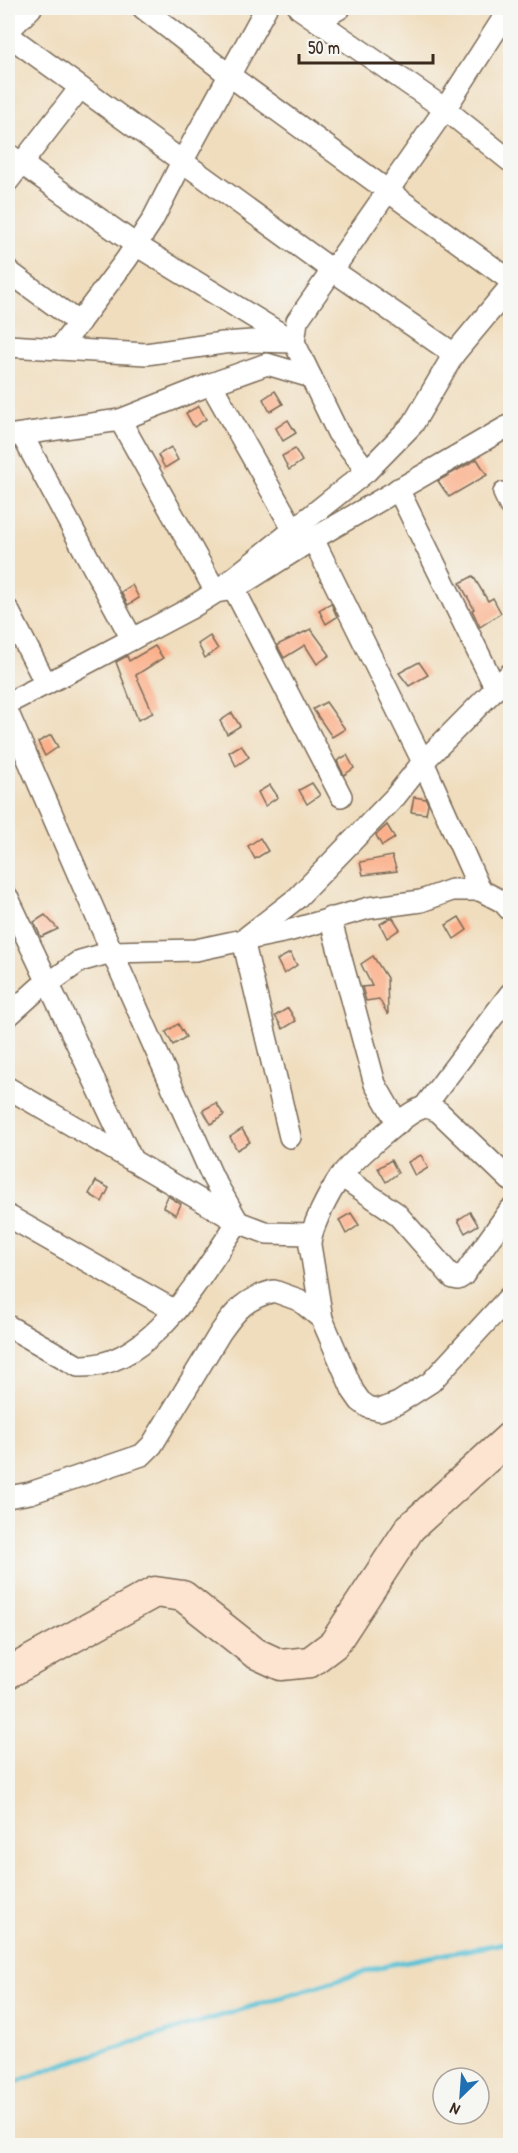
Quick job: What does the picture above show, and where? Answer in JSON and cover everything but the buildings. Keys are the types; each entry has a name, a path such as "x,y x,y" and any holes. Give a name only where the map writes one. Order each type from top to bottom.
{"main road":[{"path":"8,1673 155,1592 183,1596 255,1653 281,1665 310,1662 334,1644 411,1527 510,1437"}],"street":[{"path":"30,8 8,33 80,88 332,270 454,354"},
{"path":"143,8 230,75 510,280"},
{"path":"59,349 152,221 266,8"},
{"path":"299,8 445,109 510,161"},
{"path":"318,21 340,8"},
{"path":"294,342 297,321 445,109 503,37 510,8"},
{"path":"8,181 14,158 80,88"},
{"path":"14,158 136,245 294,342 338,433 367,471"},
{"path":"8,271 79,323"},
{"path":"225,591 293,529 367,471 413,424 454,354 510,287"},
{"path":"8,346 146,354 224,343 294,342"},
{"path":"132,639 15,436 120,420 267,364 311,377"},
{"path":"211,384 293,529"},
{"path":"120,420 225,591 341,796"},
{"path":"8,703 225,591 510,425"},
{"path":"243,940 297,898 395,798 423,762 503,682 398,489"},
{"path":"313,539 423,762 480,890"},
{"path":"8,610 46,684"},
{"path":"8,713 111,952 213,1178 238,1222"},
{"path":"8,1016 39,988 80,961 111,952 196,950 288,931 369,908 421,901 452,890 480,890 503,902 510,910"},
{"path":"8,897 132,1160"},
{"path":"330,918 375,1084 398,1124"},
{"path":"243,940 290,1137"},
{"path":"425,1107 510,994"},
{"path":"8,1088 238,1222 267,1233 310,1234"},
{"path":"510,1180 439,1112 425,1107 417,1109 381,1137 341,1176 310,1234 322,1319 356,1396 368,1407 380,1410 431,1382 510,1296"},
{"path":"341,1176 396,1213 453,1278 458,1279 463,1276 510,1210"},
{"path":"8,1216 175,1311"},
{"path":"8,1326 78,1366 92,1367 112,1362 135,1350 175,1311 238,1222"},
{"path":"8,1497 30,1493 142,1455 152,1444 232,1315 247,1301 274,1291 299,1300 322,1319"}],"waterway":[{"path":"8,2085 66,2063 387,1965 510,1942"}]}
